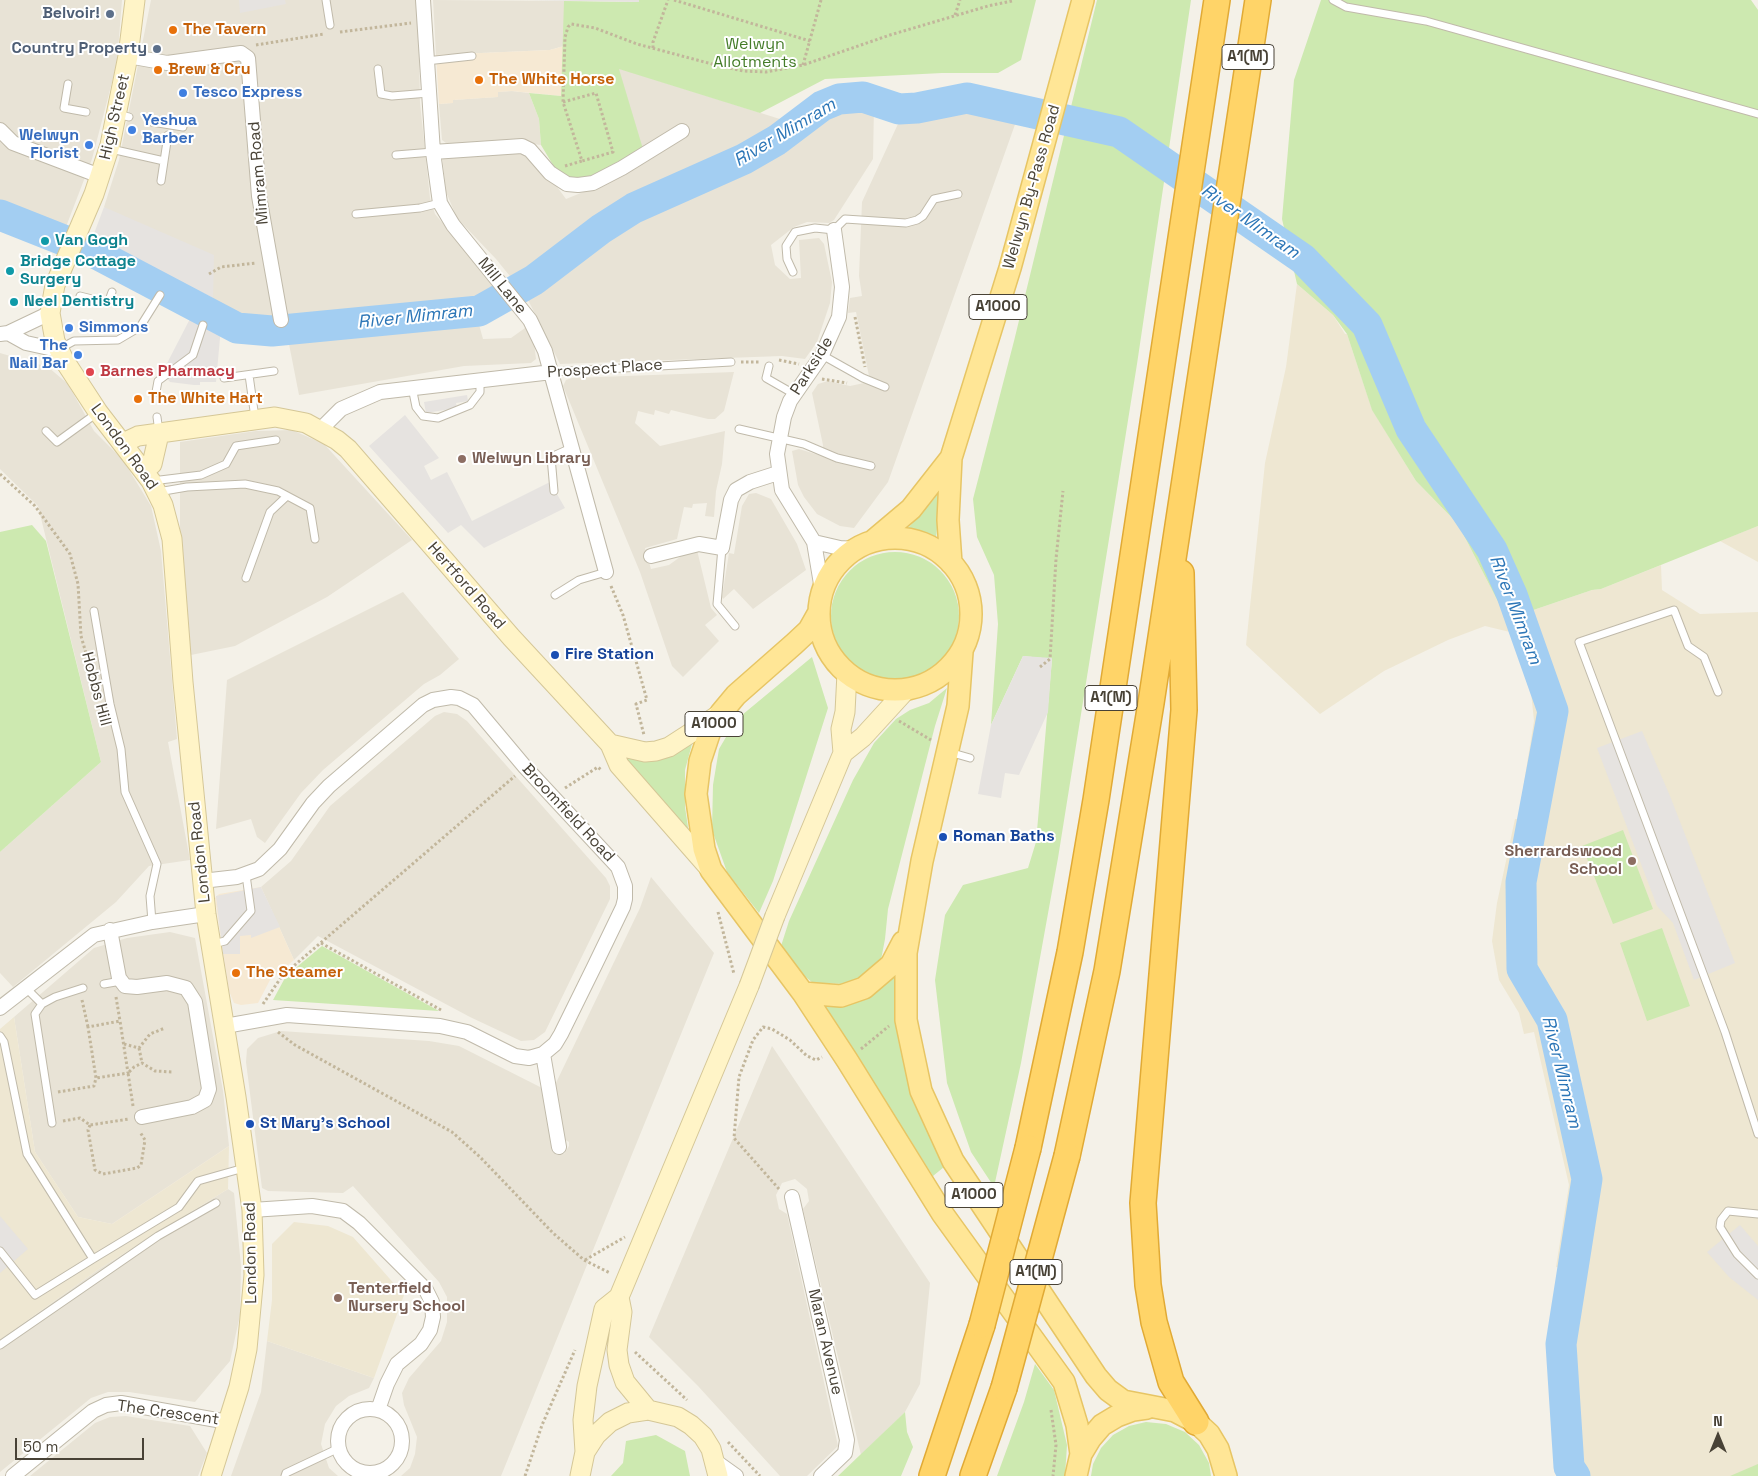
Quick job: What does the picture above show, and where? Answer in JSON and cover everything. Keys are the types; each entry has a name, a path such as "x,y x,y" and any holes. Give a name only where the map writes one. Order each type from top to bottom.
{"highway":[{"name":"A1(M)","path":"932,1476 982,1325 1028,1148 1070,952 1096,800 1178,246 1217,0"},
{"name":"A1(M)","path":"973,1476 1004,1388 1067,1156 1107,971 1151,703 1180,503 1224,225 1239,114 1258,0"},
{"path":"1180,503 1184,710 1143,1203 1148,1285 1154,1322 1171,1382 1196,1422"}],"main road":[{"name":"Welwyn By-Pass Road","path":"952,563 948,520 952,458 1042,156 1083,0"},
{"name":"Welwyn By-Pass Road","path":"864,545 911,509 952,458"},
{"path":"894,538 915,541 935,549 952,563 968,590 971,622 962,652 942,675 930,683 906,690 888,690 874,687 846,673 827,649 820,632 818,614 822,590 835,566 864,545 894,538"},
{"name":"A1000","path":"818,614 808,630 736,695 721,713 704,746 697,777 696,794 700,833 711,870 803,993 942,1213 1064,1382 1077,1425 1081,1454"},
{"name":"A1000","path":"962,652 958,706 939,745 904,972 907,1028 921,1090 940,1136 976,1196 1096,1376 1108,1390 1123,1401 1151,1408"},
{"name":"A1000","path":"803,993 841,996 864,988 891,965 910,925"},
{"path":"1076,1476 1081,1454 1090,1439 1102,1425 1117,1416 1133,1410 1151,1408 1175,1411 1196,1422 1208,1434 1218,1449 1226,1476"}],"street":[{"name":"High Street","path":"67,258 100,176 109,148 128,56 135,0"},
{"name":"Mill Lane","path":"423,0 428,93 440,203 453,225 530,320 541,342 552,372 606,572"},
{"name":"Mimram Road","path":"128,56 167,62 241,53 248,58 259,196 269,261 281,320"},
{"path":"0,130 13,143 100,176"},
{"path":"433,152 514,145 530,150 550,174 568,184 592,183 622,168 682,131"},
{"name":"Parkside","path":"822,590 814,542 789,505 782,490 776,454 784,417 798,388 822,355 839,316 842,287 834,230"},
{"name":"London Road","path":"67,258 50,313 58,350 98,412 151,482 168,522 174,558 182,682 206,914 211,945 234,1024 252,1210 254,1275 250,1327 243,1368 211,1476"},
{"path":"4,333 50,313"},
{"path":"4,333 26,343 58,350"},
{"name":"Prospect Place","path":"320,430 341,409 359,399 380,392 552,372"},
{"path":"123,443 158,425 255,419 292,419 320,430"},
{"path":"151,482 158,425"},
{"name":"Hertford Road","path":"320,430 348,449 511,637 610,744 619,765 711,870"},
{"path":"651,556 699,544 722,548 730,500 736,490 750,482 778,473"},
{"path":"814,542 840,548 864,545"},
{"path":"579,1475 585,1452 583,1420 596,1338 604,1309 619,1297 742,981 776,916 843,753 841,729 845,712 846,673"},
{"path":"843,753 863,737 906,690"},
{"name":"Broomfield Road","path":"202,881 246,875 259,869 280,849 329,786 422,705 443,697 459,698 473,705 525,767 618,867 623,877 626,893 623,907 561,1034 555,1044 543,1054"},
{"path":"610,744 645,752 669,747 721,713"},
{"path":"0,1008 27,989 80,944 94,935 152,922 206,914"},
{"path":"110,930 121,981 125,986 137,987 167,983 186,988 195,1002 209,1088 205,1100 192,1107 138,1117"},
{"path":"234,1024 287,1016 315,1016 453,1028 467,1032 515,1056 529,1058 543,1054 559,1147"},
{"name":"Maran Avenue","path":"792,1198 847,1440 846,1453 821,1476"},
{"path":"252,1210 312,1206 343,1211 359,1223 426,1290 432,1302 433,1317 430,1330 421,1344 398,1364 387,1384 378,1410"},
{"path":"619,1297 622,1312 617,1350 619,1366 625,1382 648,1410"},
{"name":"The Crescent","path":"13,1476 93,1411 106,1405 121,1403 228,1422"},
{"path":"378,1410 395,1421 400,1430 401,1451 389,1467 370,1473 360,1471 350,1466 343,1458 339,1448 342,1427 348,1418 362,1411 378,1410"},
{"path":"585,1452 596,1435 610,1422 628,1413 648,1410 678,1416 692,1425 703,1436 716,1468 736,1476"}],"lane":[{"path":"326,0 330,25"},
{"path":"1334,0 1346,7 1426,21 1758,114"},
{"path":"426,61 472,56"},
{"path":"378,69 382,94 392,96 428,93"},
{"path":"68,84 64,108 86,112"},
{"path":"152,122 183,127"},
{"path":"161,181 168,135"},
{"path":"109,148 164,161"},
{"path":"396,156 433,152"},
{"path":"793,272 787,259 786,246 795,232 815,228 834,230 845,218 906,222 917,220 923,216 934,199 958,194"},
{"path":"356,214 420,208 440,203"},
{"path":"80,296 108,303 112,292"},
{"path":"58,350 74,342 118,340 140,327 160,295"},
{"path":"156,392 158,381 193,355 203,325"},
{"path":"822,355 863,378 885,387"},
{"name":"Prospect Place","path":"552,372 730,362"},
{"path":"769,366 766,378 798,388"},
{"path":"224,378 274,371"},
{"path":"249,375 255,419"},
{"path":"412,387 416,407 422,416 438,418 460,410 476,399 480,392 480,379"},
{"path":"46,431 57,442 98,412"},
{"path":"739,429 779,440 804,444 837,458 871,466"},
{"path":"151,482 201,474 226,464 236,446 276,440"},
{"path":"554,491 551,457 571,448"},
{"path":"151,482 187,487 245,484 278,491 310,508 315,539"},
{"path":"246,578 270,512 287,496"},
{"path":"722,548 717,604 735,626"},
{"path":"555,595 579,580 606,572"},
{"path":"1718,692 1704,657 1688,646 1674,610 1579,642 1724,1032 1758,1134"},
{"path":"94,611 110,704 121,749 125,792 157,864 150,896 152,922"},
{"path":"939,745 970,758"},
{"path":"211,945 225,941 250,913 252,907 246,875"},
{"path":"104,984 121,981"},
{"path":"52,1123 35,1014 42,1004 55,997 81,988"},
{"path":"27,989 42,1004"},
{"path":"0,1036 4,1042 27,1154 93,1258"},
{"path":"0,1250 36,1295 93,1258 179,1207 198,1181 247,1167"},
{"path":"0,1345 158,1236 216,1203"},
{"path":"1758,1214 1728,1211 1721,1220 1720,1227 1737,1254 1758,1275"},
{"path":"285,1476 286,1473 339,1448"}],"path":[{"path":"653,48 653,42 668,0"},
{"path":"674,0 810,41"},
{"path":"803,65 821,0"},
{"path":"955,16 960,0"},
{"path":"582,162 563,102 565,37 571,24 595,28 637,44 743,71 766,72 803,65 890,35 1012,2"},
{"path":"542,164 565,166 614,152 596,93 563,102"},
{"path":"209,274 221,267 269,261"},
{"path":"798,388 827,379 850,383 863,378 866,372 855,314 839,316"},
{"name":"Hobbs Hill","path":"0,474 35,506 70,554 78,584 81,636 92,674"},
{"path":"1040,667 1050,659 1056,559 1063,491"},
{"path":"606,572 623,615 647,700 636,704 644,731 645,752"},
{"path":"896,719 939,745"},
{"path":"558,783 563,789 598,768 603,772 610,766"},
{"path":"234,1024 262,1005 282,976 525,767"},
{"path":"718,908 742,981"},
{"path":"322,943 454,1017 453,1028"},
{"path":"48,1094 94,1086 96,1078 81,988"},
{"path":"269,1018 275,1030 295,1045 452,1132 480,1157 552,1233 584,1260 610,1273"},
{"path":"88,1027 120,1021 128,1073 144,1140 141,1165 137,1168 103,1174 95,1170 88,1130 90,1125"},
{"path":"847,1060 890,1025"},
{"path":"165,1028 150,1034 139,1048 142,1063 155,1071 173,1072"},
{"path":"792,1198 782,1192 734,1138 739,1076 753,1040 763,1028 772,1030 790,1040 807,1056 816,1060 822,1058 823,1051"},
{"path":"124,1044 139,1048"},
{"path":"96,1078 128,1073 142,1063"},
{"path":"52,1123 80,1118 90,1125 138,1117"},
{"path":"584,1260 627,1235"},
{"path":"525,1476 542,1425 577,1347"}],"shaded area":[{"path":"0,0 122,0 117,63 92,159 64,232 33,223 0,209"},
{"path":"151,0 418,0 420,103 430,198 435,214 504,295 482,309 255,324 228,318 214,307 213,298 104,207 119,160"},
{"path":"239,0 285,0 286,4 240,13"},
{"path":"433,0 564,1 564,46 550,50 436,55"},
{"path":"523,0 639,0 639,2"},
{"path":"564,46 561,96 512,91 498,92 498,97 453,100 453,103 439,104 436,55 550,50"},
{"path":"618,68 783,120 771,137 633,200 518,286 496,259 457,218 446,192 442,155 521,151 552,180 566,199 623,176 645,158"},
{"path":"497,92 529,93 539,119 541,145 524,143 450,146 442,140 439,104 452,103 452,100 497,97"},
{"path":"860,100 874,106 873,159 834,220 829,223 807,222 794,227 771,245 775,265 790,279 801,278 799,240 819,238 824,244 832,282 830,303 817,342 805,359 782,356 560,364 524,292 543,280 604,231 653,204 743,167 776,149 824,109"},
{"path":"969,103 1018,116 888,482 854,528 840,526 817,514 804,497 798,485 792,451 799,449 822,456 823,445 812,393 818,384 828,381 850,386 864,383 869,376 856,312 848,313 850,298 862,296 859,276 862,202 903,113 917,113"},
{"path":"104,207 214,255 213,298 92,239"},
{"name":"Sherrardswood School","path":"1297,284 1333,315 1345,334 1347,334 1372,409 1416,481 1458,524 1507,619 1592,590 1601,589 1661,565 1662,590 1700,614 1758,612 1758,1476 1585,1476 1566,1268 1556,1267 1569,1185 1534,1032 1524,1034 1519,1013 1499,980 1492,941 1497,903 1515,819 1518,819 1534,721 1531,692 1514,633 1485,626 1448,640 1384,671 1320,714 1246,645 1265,463 1286,367"},
{"path":"194,311 221,327 216,382 200,382 200,385 194,385 170,382 162,373"},
{"path":"474,318 478,321 483,339 511,338 525,328 534,343 536,359 531,363 464,366 299,395 289,344 294,332 336,332"},
{"path":"0,353 48,367 68,384 94,431 123,460 151,506 161,551 177,739 168,742 190,860 149,866 116,902 13,987 0,973 0,852 101,762 38,506 0,469"},
{"path":"734,372 724,411 715,419 671,410 669,414 655,410 654,415 638,411 635,423 660,446 725,431 714,517 705,516 707,503 693,504 692,508 684,507 677,539 645,548 651,569 669,565 687,552 697,550 711,608 717,615 705,625 719,641 683,677 672,666 640,572 563,386 566,380 572,378"},
{"path":"467,395 468,401 456,403 457,408 426,413 424,402"},
{"path":"405,415 439,458 424,466 431,480 447,472 472,521 550,482 565,508 484,548 461,525 448,533 369,446"},
{"path":"292,430 324,444 412,540 327,597 235,646 191,655 180,535 180,442 256,431"},
{"path":"756,493 771,499 797,544 806,570 753,609 734,589 723,599 722,597 729,553 734,554 742,506 749,494"},
{"path":"1758,526 1758,562 1720,541"},
{"path":"403,592 459,659 440,675 424,684 323,770 301,793 265,843 257,837 251,819 216,829 227,680"},
{"path":"1023,656 1052,658 1048,712 1019,775 1005,773 1001,798 978,794 991,725"},
{"path":"444,712 457,714 467,721 606,878 610,886 610,899 545,1032 534,1040 521,1041 470,1017 318,936 294,960 261,887 291,861 330,806 435,716"},
{"path":"1642,731 1670,796 1735,963 1694,980 1673,923 1657,906 1597,748"},
{"path":"651,877 714,953 501,1476 401,1476 410,1468 415,1454 417,1437 404,1405 402,1393 409,1378 441,1341 447,1322 447,1297 439,1282 353,1186 343,1193 268,1191 262,1188 246,1062 247,1049 258,1038 281,1031 429,1041 459,1046 544,1089 552,1151 557,1155 564,1154 569,1146 569,1142 562,1138 554,1087 640,908"},
{"path":"261,887 294,960 270,980 258,1003 241,1005 234,1003 229,991 215,898 219,894"},
{"path":"261,887 280,927 251,938 251,935 240,936 240,954 223,954 216,896"},
{"path":"170,932 195,938 223,1091 229,1146 112,1224 78,1217 35,1152 14,1017 94,948 127,938"},
{"path":"14,1017 35,1152 78,1217 112,1224 229,1146 228,1189 99,1269 0,1340 0,1029"},
{"path":"772,1046 930,1283 920,1384 905,1412 861,1455 803,1209 809,1201 807,1189 795,1179 782,1183 776,1195 779,1209 787,1214 838,1446 807,1476 780,1476 698,1386 649,1337"},
{"path":"228,1189 234,1193 241,1266 240,1315 230,1361 195,1402 129,1392 108,1392 91,1398 0,1472 0,1340 99,1269"},
{"path":"0,1216 28,1249 0,1273"},
{"name":"Tenterfield Nursery School","path":"294,1222 328,1226 353,1237 404,1295 374,1378 267,1341 272,1300 272,1244"},
{"path":"1740,1225 1758,1246 1758,1300 1729,1277 1707,1252"},
{"path":"267,1341 374,1378 369,1388 349,1396 336,1406 325,1424 321,1444 329,1468 338,1476 231,1476 261,1392"},
{"path":"126,1416 190,1426 207,1453 198,1476 30,1476 95,1423 110,1417"}],"green space":[{"name":"Welwyn Allotments","path":"639,0 1036,0 1021,60 998,73 942,73 825,79 760,113 619,69 643,149 607,172 580,180 567,178 556,170 541,145 539,119 529,93 561,96 564,1 638,2"},
{"path":"1097,0 1191,0 1137,364 1058,858 1021,1063 994,1187 971,1152 947,1083 935,980 945,915 963,885 1028,868 1036,842 1052,659 1023,656 991,725 998,624 994,575 977,537 973,499 1014,341"},
{"path":"1321,0 1751,0 1758,10 1758,526 1601,589 1592,590 1507,619 1458,524 1416,481 1372,410 1347,334 1333,315 1297,284 1282,219 1294,80"},
{"path":"941,487 936,539 907,529 934,499"},
{"path":"32,525 46,541 101,762 0,852 0,532"},
{"path":"895,552 919,557 940,571 954,592 959,616 954,640 940,661 919,675 895,680 871,675 850,661 836,640 831,616 836,592 850,571 871,557"},
{"path":"812,657 828,708 773,881 759,913 727,872 712,830 713,785 719,749 736,720"},
{"path":"947,688 935,726 888,909 881,960 867,978 846,984 813,983 792,966 781,946 789,921 853,780 874,743 896,719 910,710 929,703"},
{"path":"692,744 685,770 685,807 689,834 625,761 625,757 672,755"},
{"path":"1623,830 1653,909 1613,924 1582,846"},
{"path":"1662,928 1690,1006 1647,1021 1620,943"},
{"path":"322,946 439,1011 273,1000 286,976"},
{"path":"894,973 900,1046 908,1081 921,1118 944,1167 933,1176 821,1001"},
{"path":"1035,1364 1054,1390 1067,1445 1065,1476 997,1476 1024,1402"},
{"path":"905,1412 907,1432 913,1447 901,1476 838,1476"},
{"path":"1146,1422 1166,1424 1185,1432 1199,1445 1209,1463 1211,1476 1091,1476 1093,1464 1101,1448 1113,1435 1129,1426"},
{"path":"656,1435 685,1451 690,1476 611,1476 623,1463 626,1441"},
{"path":"1758,1464 1758,1476 1730,1476"}],"waterway":[{"name":"River Mimram","path":"0,215 91,251 237,328 272,331 479,311 534,280 601,229 634,208 744,159 777,140 822,106 839,99 863,97 899,109 917,108 967,98 1119,132 1303,259 1367,325 1411,429 1492,550 1512,595 1553,711 1521,882 1522,969 1552,1020 1587,1179 1561,1344 1569,1467 1575,1476"}],"place":[{"name":"Belvoir!","path":"110,14"},
{"name":"The Tavern","path":"173,30"},
{"name":"Country Property","path":"157,49"},
{"name":"Brew & Cru","path":"158,70"},
{"name":"The White Horse","path":"479,80"},
{"name":"Tesco Express","path":"183,93"},
{"name":"Yeshua Barber","path":"132,130"},
{"name":"Welwyn Florist","path":"89,145"},
{"name":"Van Gogh","path":"45,241"},
{"name":"Bridge Cottage Surgery","path":"10,271"},
{"name":"Neel Dentistry","path":"14,302"},
{"name":"Simmons","path":"69,328"},
{"name":"The Nail Bar","path":"78,355"},
{"name":"Barnes Pharmacy","path":"90,372"},
{"name":"The White Hart","path":"138,399"},
{"name":"Welwyn Library","path":"462,459"},
{"name":"Fire Station","path":"555,655"},
{"name":"Roman Baths","path":"943,837"},
{"name":"Sherrardswood School","path":"1632,861"},
{"name":"The Steamer","path":"236,973"},
{"name":"St Mary's School","path":"250,1124"},
{"name":"Tenterfield Nursery School","path":"338,1298"}]}
